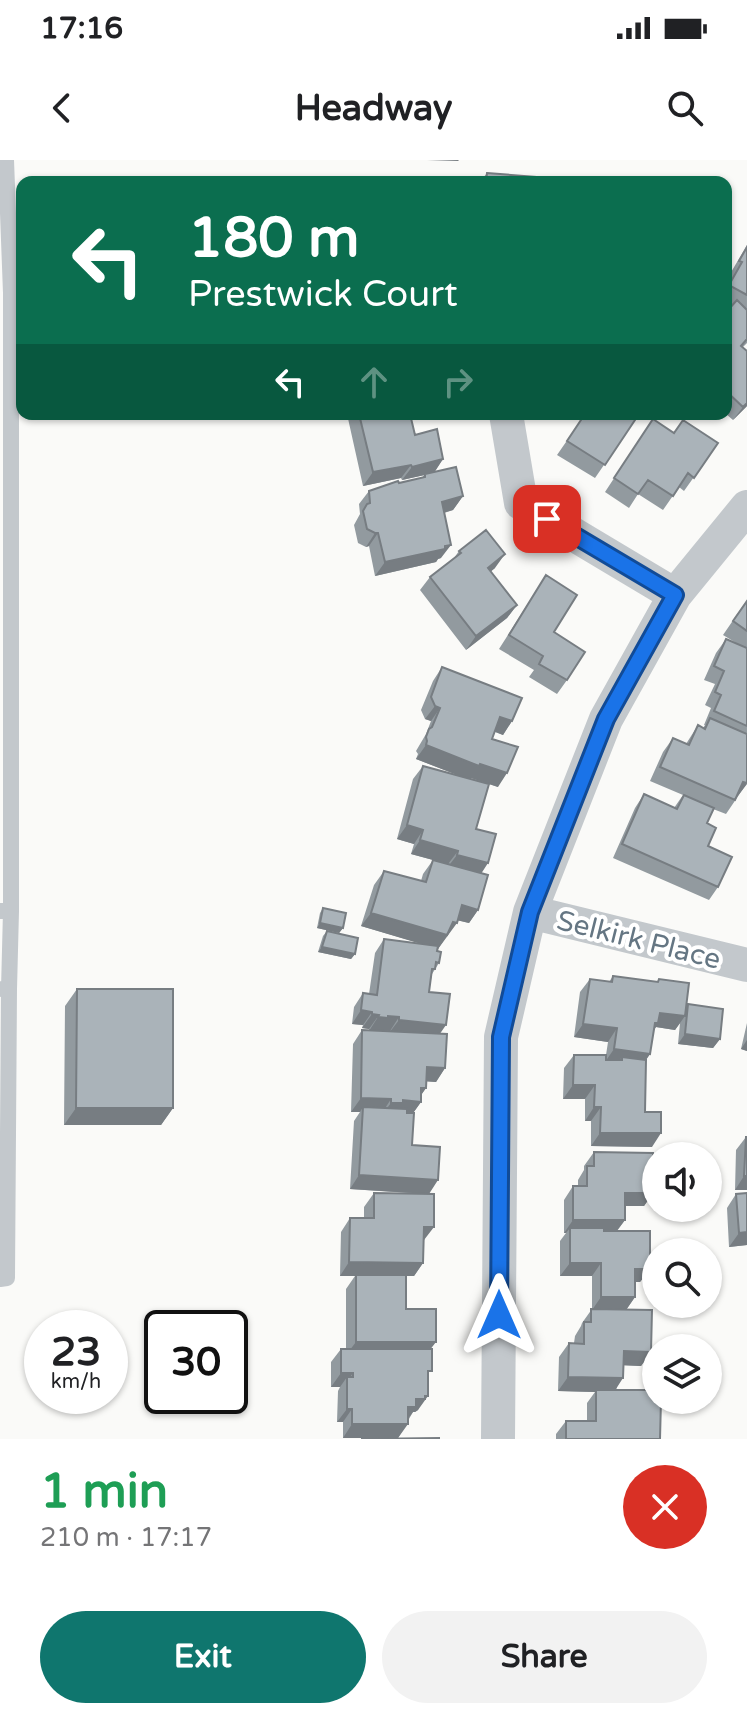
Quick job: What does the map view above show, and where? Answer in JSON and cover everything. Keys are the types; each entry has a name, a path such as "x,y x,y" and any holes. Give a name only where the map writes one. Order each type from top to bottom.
{"street":[{"path":"507,420 521,503 675,595"},
{"path":"498,1439 501,1037 530,912 606,719 675,595 747,507"},
{"name":"Selkirk Place","path":"530,912 747,965"}],"lane":[{"path":"0,1279 7,1278 5,989 11,293 6,160"}],"building":[{"path":"487,173 524,176 487,176"},
{"path":"747,247 747,295 732,287 732,280 742,262 739,261"},
{"path":"737,300 747,310 747,339 741,346 747,351 747,403 743,407 732,397 732,306"},
{"path":"360,420 411,420 415,435 437,429 443,459 373,472"},
{"path":"581,420 635,420 605,465 567,441"},
{"path":"652,420 674,433 683,420 718,443 694,478 688,473 673,496 648,480 638,494 614,478"},
{"path":"456,467 463,496 442,502 451,545 385,562 378,533 367,529 363,511 370,503 369,491"},
{"path":"486,530 505,554 488,568 517,605 476,636 430,577"},
{"path":"546,575 577,595 554,632 585,652 567,680 539,664 543,656 509,635"},
{"path":"747,601 747,631 733,621"},
{"path":"726,639 747,648 747,726 714,711 721,695 715,692 724,671 714,666"},
{"path":"442,667 522,698 512,721 500,717 492,739 518,747 507,773 479,766 426,745 429,729 440,708 435,706 431,697"},
{"path":"710,718 747,734 747,783 743,782 735,800 660,767 673,738 689,745 698,725 705,729"},
{"path":"423,766 489,784 476,829 496,834 488,863 420,840 423,830 407,825"},
{"path":"644,794 677,809 684,795 714,808 707,823 716,828 708,846 732,857 718,887 622,844"},
{"path":"433,860 488,875 478,910 462,905 457,923 453,922 447,935 371,913 384,871 426,882"},
{"path":"323,908 346,913 343,928 320,923"},
{"path":"327,931 358,938 355,954 322,947"},
{"path":"384,939 438,946 437,951 441,952 439,963 436,962 435,969 432,969 429,992 450,994 446,1025 399,1020 399,1017 378,1017 361,1010 363,993 377,995"},
{"path":"613,976 689,983 685,1016 660,1013 658,1023 655,1023 650,1054 614,1049 617,1028 583,1024 590,979 612,982"},
{"path":"77,989 173,989 173,1108 76,1108"},
{"path":"688,1004 723,1009 720,1039 685,1034"},
{"path":"362,1030 447,1034 445,1068 427,1067 426,1088 421,1088 421,1102 403,1100 403,1103 391,1103 391,1099 361,1098"},
{"path":"574,1055 606,1055 606,1060 622,1060 622,1057 646,1060 645,1112 661,1112 661,1133 600,1133 601,1107 594,1107 595,1085 573,1085"},
{"path":"363,1107 407,1109 407,1113 414,1113 412,1145 440,1147 438,1180 359,1175"},
{"path":"746,1137 747,1176 744,1176"},
{"path":"594,1152 642,1153 642,1193 625,1193 625,1220 573,1220 573,1186 587,1186 587,1166 594,1166"},
{"path":"374,1193 434,1194 434,1227 424,1227 423,1263 349,1262 350,1218 374,1218"},
{"path":"747,1193 747,1232 739,1233 736,1194"},
{"path":"570,1228 650,1231 650,1238 642,1238 642,1269 635,1269 635,1297 601,1297 601,1263 570,1263"},
{"path":"356,1275 406,1275 406,1309 436,1309 436,1342 356,1342"},
{"path":"591,1309 642,1310 642,1318 652,1318 651,1334 642,1334 642,1352 624,1351 623,1378 568,1377 569,1343 584,1344 584,1322 591,1322"},
{"path":"341,1349 432,1349 428,1396 416,1399 416,1407 408,1407 408,1424 352,1424 352,1409 347,1409 347,1377 353,1377 353,1373 341,1373"},
{"path":"596,1390 642,1390 642,1414 661,1414 660,1439 566,1439 566,1421 596,1421"}],"route":[{"path":"499,1315 501,1037 530,912 606,719 675,595 547,519"}]}
